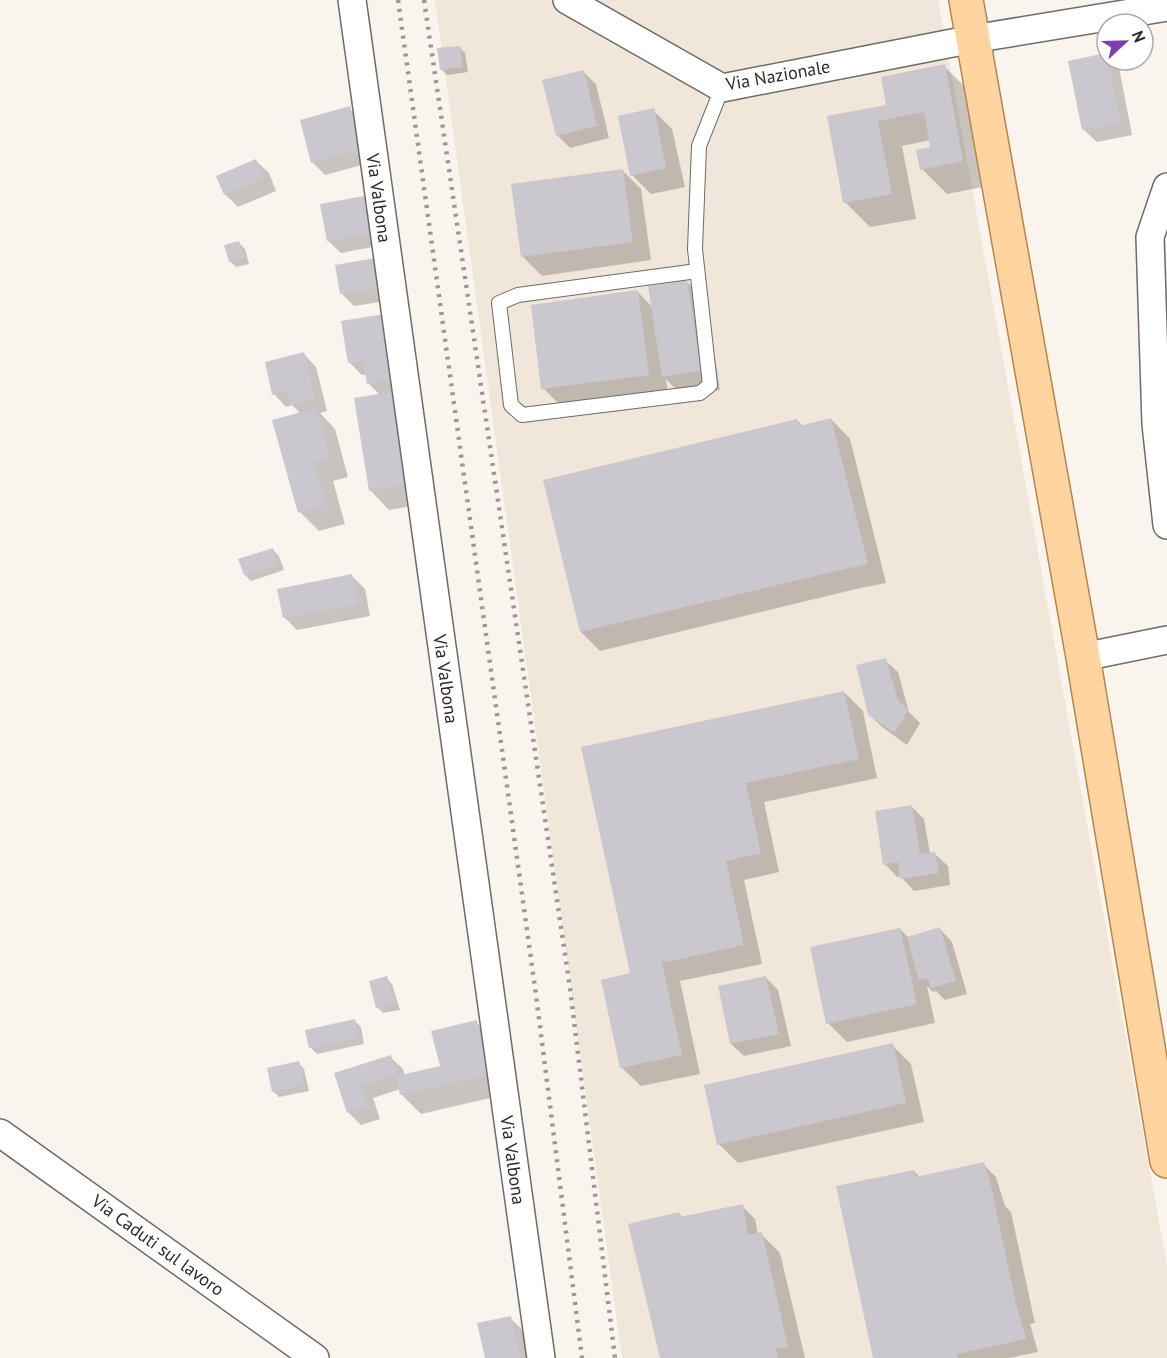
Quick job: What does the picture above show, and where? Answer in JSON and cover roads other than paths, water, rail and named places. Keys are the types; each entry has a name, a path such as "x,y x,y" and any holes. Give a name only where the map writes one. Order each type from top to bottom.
{"main road":[{"path":"966,0 1083,657 1167,1161"}],"street":[{"name":"Via Valbona","path":"352,0 541,1358"},
{"name":"Via Nazionale","path":"567,0 722,88 973,39 1167,7"},
{"path":"1167,187 1150,237 1156,424 1167,525"},
{"path":"1083,657 1167,640"},
{"name":"Via Caduti sul lavoro","path":"0,1133 315,1358"}],"lane":[{"path":"697,271 518,295 499,303 511,405 522,415 700,393 710,385 695,249 699,146 722,88"}],"railway":[{"path":"398,0 536,995 582,1358"},
{"path":"424,0 570,988 615,1358"}]}
